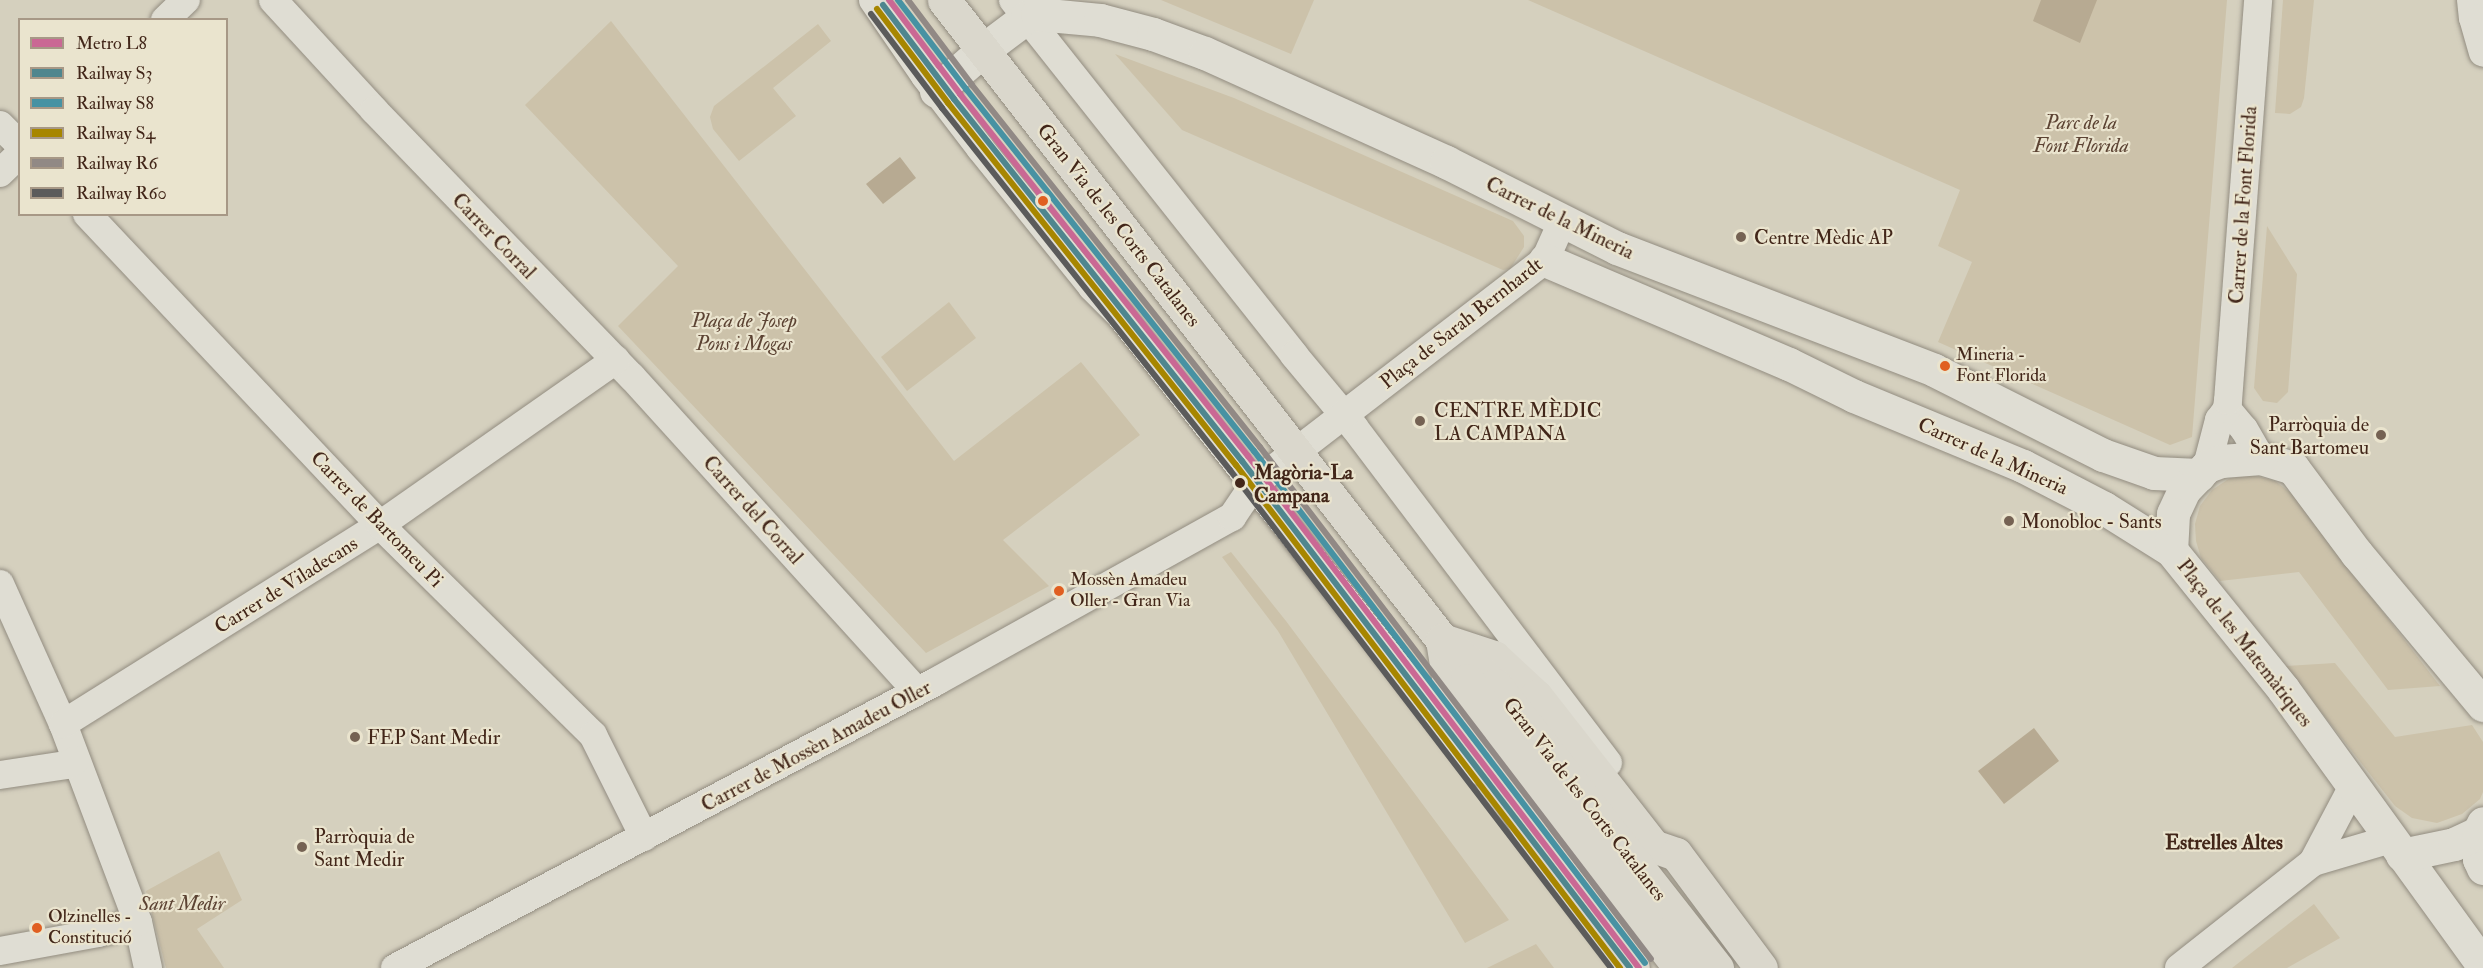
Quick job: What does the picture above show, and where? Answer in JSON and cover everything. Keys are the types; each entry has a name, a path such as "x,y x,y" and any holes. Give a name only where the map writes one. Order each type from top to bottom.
{"main road":[{"name":"Gran Via de les Corts Catalanes","path":"944,0 1442,640 1530,776 1680,968"},
{"name":"Gran Via de les Corts Catalanes","path":"1442,640 1495,685 1717,968"},
{"path":"1633,968 1534,838 1452,701 1442,640 1494,657 1536,696 1653,846 1676,854 1761,968"}],"street":[{"path":"167,18 186,0"},
{"name":"Carrer Corral","path":"273,0 374,110 616,360"},
{"path":"873,0 936,91 1092,287 1120,315 1534,838"},
{"name":"Carrer de la Font Florida","path":"2203,470 2219,420 2227,410 2258,0"},
{"path":"2471,0 2472,18 2483,52"},
{"path":"936,91 983,50 1020,9 1343,413 1512,633 1676,854"},
{"name":"Carrer de la Mineria","path":"1020,9 1100,20 1184,45 1446,162 1617,248 1934,370 2103,455 2154,473 2203,470"},
{"path":"0,125 18,143"},
{"path":"0,173 18,156"},
{"name":"Carrer de Bartomeu Pi","path":"89,216 380,525 593,735 644,837"},
{"name":"Plaça de Sarah Bernhardt","path":"1343,413 1545,260 1563,220"},
{"name":"Carrer de la Mineria","path":"1545,260 1789,364 1854,396 2023,466 2104,508 2172,550"},
{"name":"Carrer de Viladecans","path":"63,724 380,525 616,360"},
{"name":"Carrer del Corral","path":"616,360 917,691"},
{"path":"2227,410 2244,429 2261,458"},
{"path":"1254,484 1343,413"},
{"path":"2203,470 2221,461 2261,458 2293,468 2357,554 2483,705"},
{"name":"Plaça de les Matemàtiques","path":"2203,470 2184,490 2174,514 2172,550 2283,689 2397,847"},
{"name":"Carrer de Mossèn Amadeu Oller","path":"395,968 917,691 1232,517 1254,484"},
{"path":"0,584 63,724 138,922 148,968"},
{"path":"0,775 67,765 76,760"},
{"path":"2179,968 2313,862 2353,786"},
{"path":"2313,862 2397,847 2454,844 2480,828"},
{"path":"2480,828 2479,859 2483,868"},
{"path":"2397,847 2483,965"},
{"path":"0,951 98,933 138,922"}],"green space":[{"path":"1161,0 1314,0 1291,54"},
{"name":"Parc de la Font Florida","path":"1528,0 2227,0 2192,437 2170,445 1938,342 1972,262 1938,246 1960,190"},
{"path":"2283,0 2314,0 2304,98 2301,107 2290,114 2275,113"},
{"name":"Plaça de Josep Pons i Mogas","path":"611,21 954,461 1081,362 1140,435 1003,540 1049,586 926,653 618,326 678,266 525,105"},
{"path":"818,24 831,41 773,88 796,116 739,161 713,129 710,117 714,106"},
{"path":"1115,54 1234,98 1513,221 1524,236 1524,247 1510,269 1503,270 1182,130"},
{"path":"2267,226 2297,274 2288,392 2277,403 2263,401 2254,388"},
{"path":"949,302 976,338 907,391 881,357"},
{"path":"2252,475 2275,481 2291,493 2440,686 2388,690 2299,572 2220,581 2201,558 2196,541 2195,524 2200,506 2212,490 2230,478"},
{"path":"1231,552 1286,621 1509,920 1465,943 1278,631 1222,557"},
{"path":"2335,663 2395,737 2472,725 2483,742 2483,792 2480,799 2462,814 2437,823 2412,818 2395,806 2285,666"},
{"name":"Sant Medir","path":"219,851 242,900 197,929 224,968 166,968 146,891"},
{"path":"2314,904 2340,938 2287,968 2232,968"},
{"path":"1536,944 1554,968 1487,968"}],"shaded area":[{"path":"2041,0 2097,0 2080,43 2033,21"},
{"path":"900,157 916,178 883,204 866,184"},
{"path":"2034,728 2059,761 2004,804 1978,771"}],"metro line":[{"name":"L8","path":"889,0 960,94 1248,456 1639,968"}],"rail line":[{"name":"S8","path":"898,0 1254,451 1645,963"},
{"name":"R6","path":"908,0 972,85 1260,447 1651,959"},
{"name":"S3","path":"883,5 954,99 1242,461 1630,968"},
{"name":"S4","path":"877,9 948,103 1236,465 1620,968"},
{"name":"R60","path":"871,14 942,108 1230,470 1611,968"}],"place":[{"name":"Centre Mèdic AP","path":"1741,237"},
{"name":"Mineria - Font Florida","path":"1945,366"},
{"name":"CENTRE MÈDIC LA CAMPANA","path":"1420,421"},
{"name":"Parròquia de Sant Bartomeu","path":"2381,435"},
{"name":"Magòria-La Campana","path":"1240,483"},
{"name":"Monobloc - Sants","path":"2009,521"},
{"name":"Mossèn Amadeu Oller - Gran Via","path":"1059,591"},
{"name":"FEP Sant Medir","path":"355,737"},
{"name":"Parròquia de Sant Medir","path":"302,847"},
{"name":"Olzinelles - Constitució","path":"37,928"}],"district":[{"name":"Estrelles Altes","path":"2224,843"}]}
